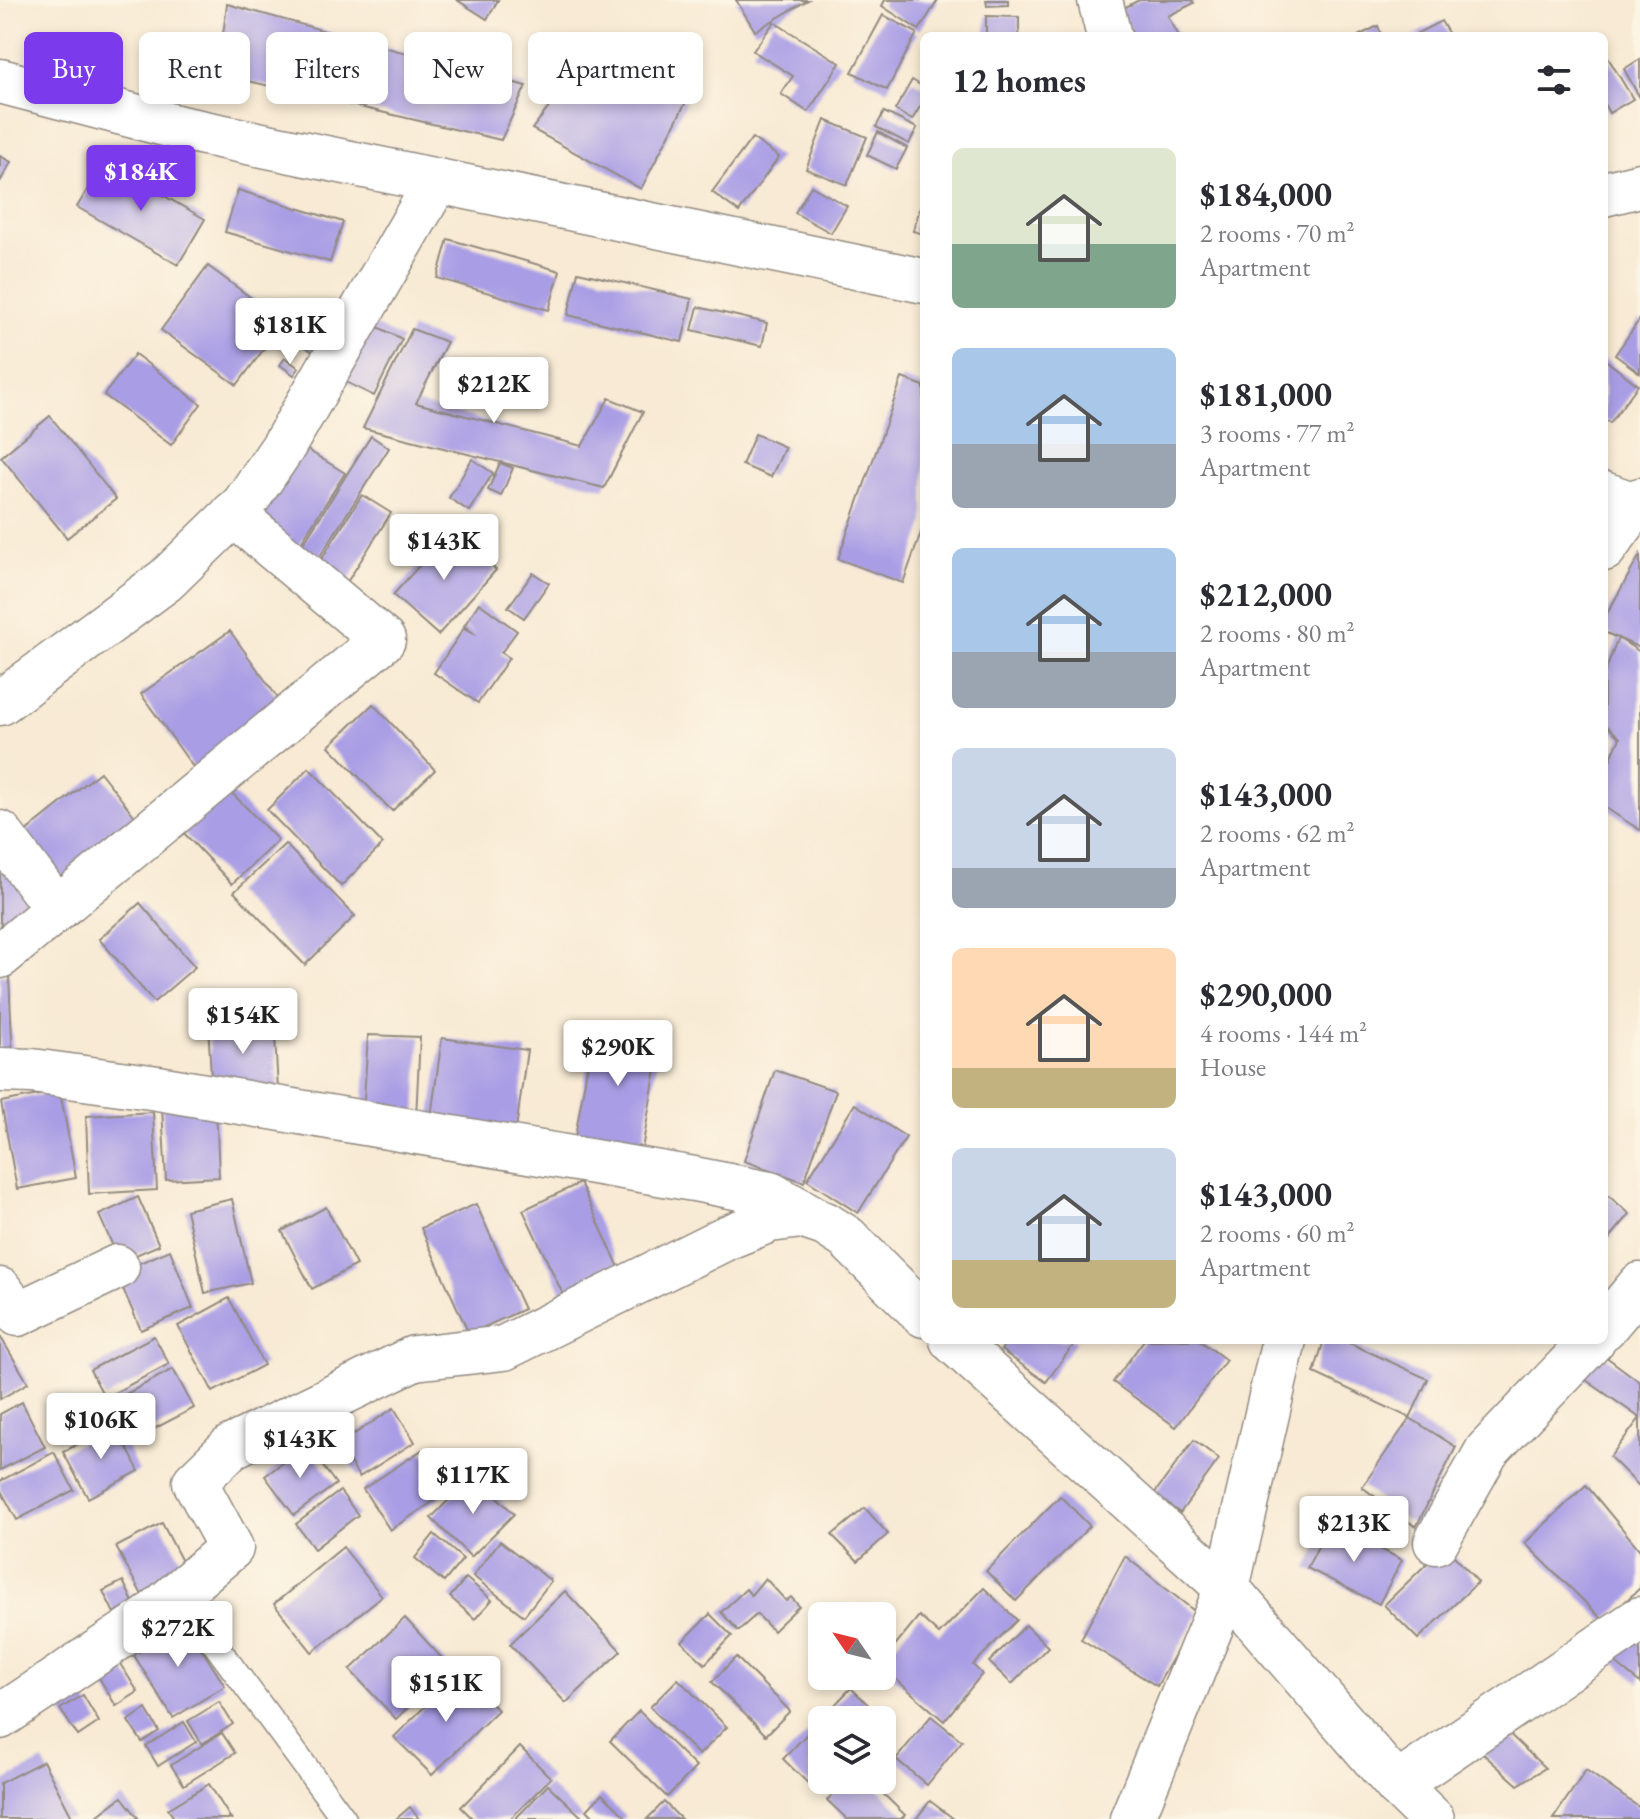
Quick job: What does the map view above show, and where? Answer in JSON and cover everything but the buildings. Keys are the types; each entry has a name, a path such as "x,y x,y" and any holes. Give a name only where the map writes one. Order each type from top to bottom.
{"street":[{"path":"1100,0 1108,32"},
{"path":"0,81 180,128 920,280"},
{"path":"0,703 166,580 244,504 283,447 437,181"},
{"path":"1608,193 1640,185"},
{"path":"1608,542 1630,502"},
{"path":"0,956 383,640 233,514"},
{"path":"0,833 57,909"},
{"path":"0,1070 32,1071 158,1088 770,1194 847,1238 920,1311"},
{"path":"0,1717 150,1617 231,1548 195,1482 231,1447 414,1358 504,1348 726,1238 770,1220 801,1216 825,1224"},
{"path":"0,1290 18,1314 117,1267"},
{"path":"956,1344 1227,1588 1397,1785 1432,1819"},
{"path":"1132,1819 1227,1588 1283,1344"},
{"path":"1436,1542 1487,1451 1594,1344"},
{"path":"1397,1785 1640,1619"}],"lane":[{"path":"178,1594 344,1819"}]}
